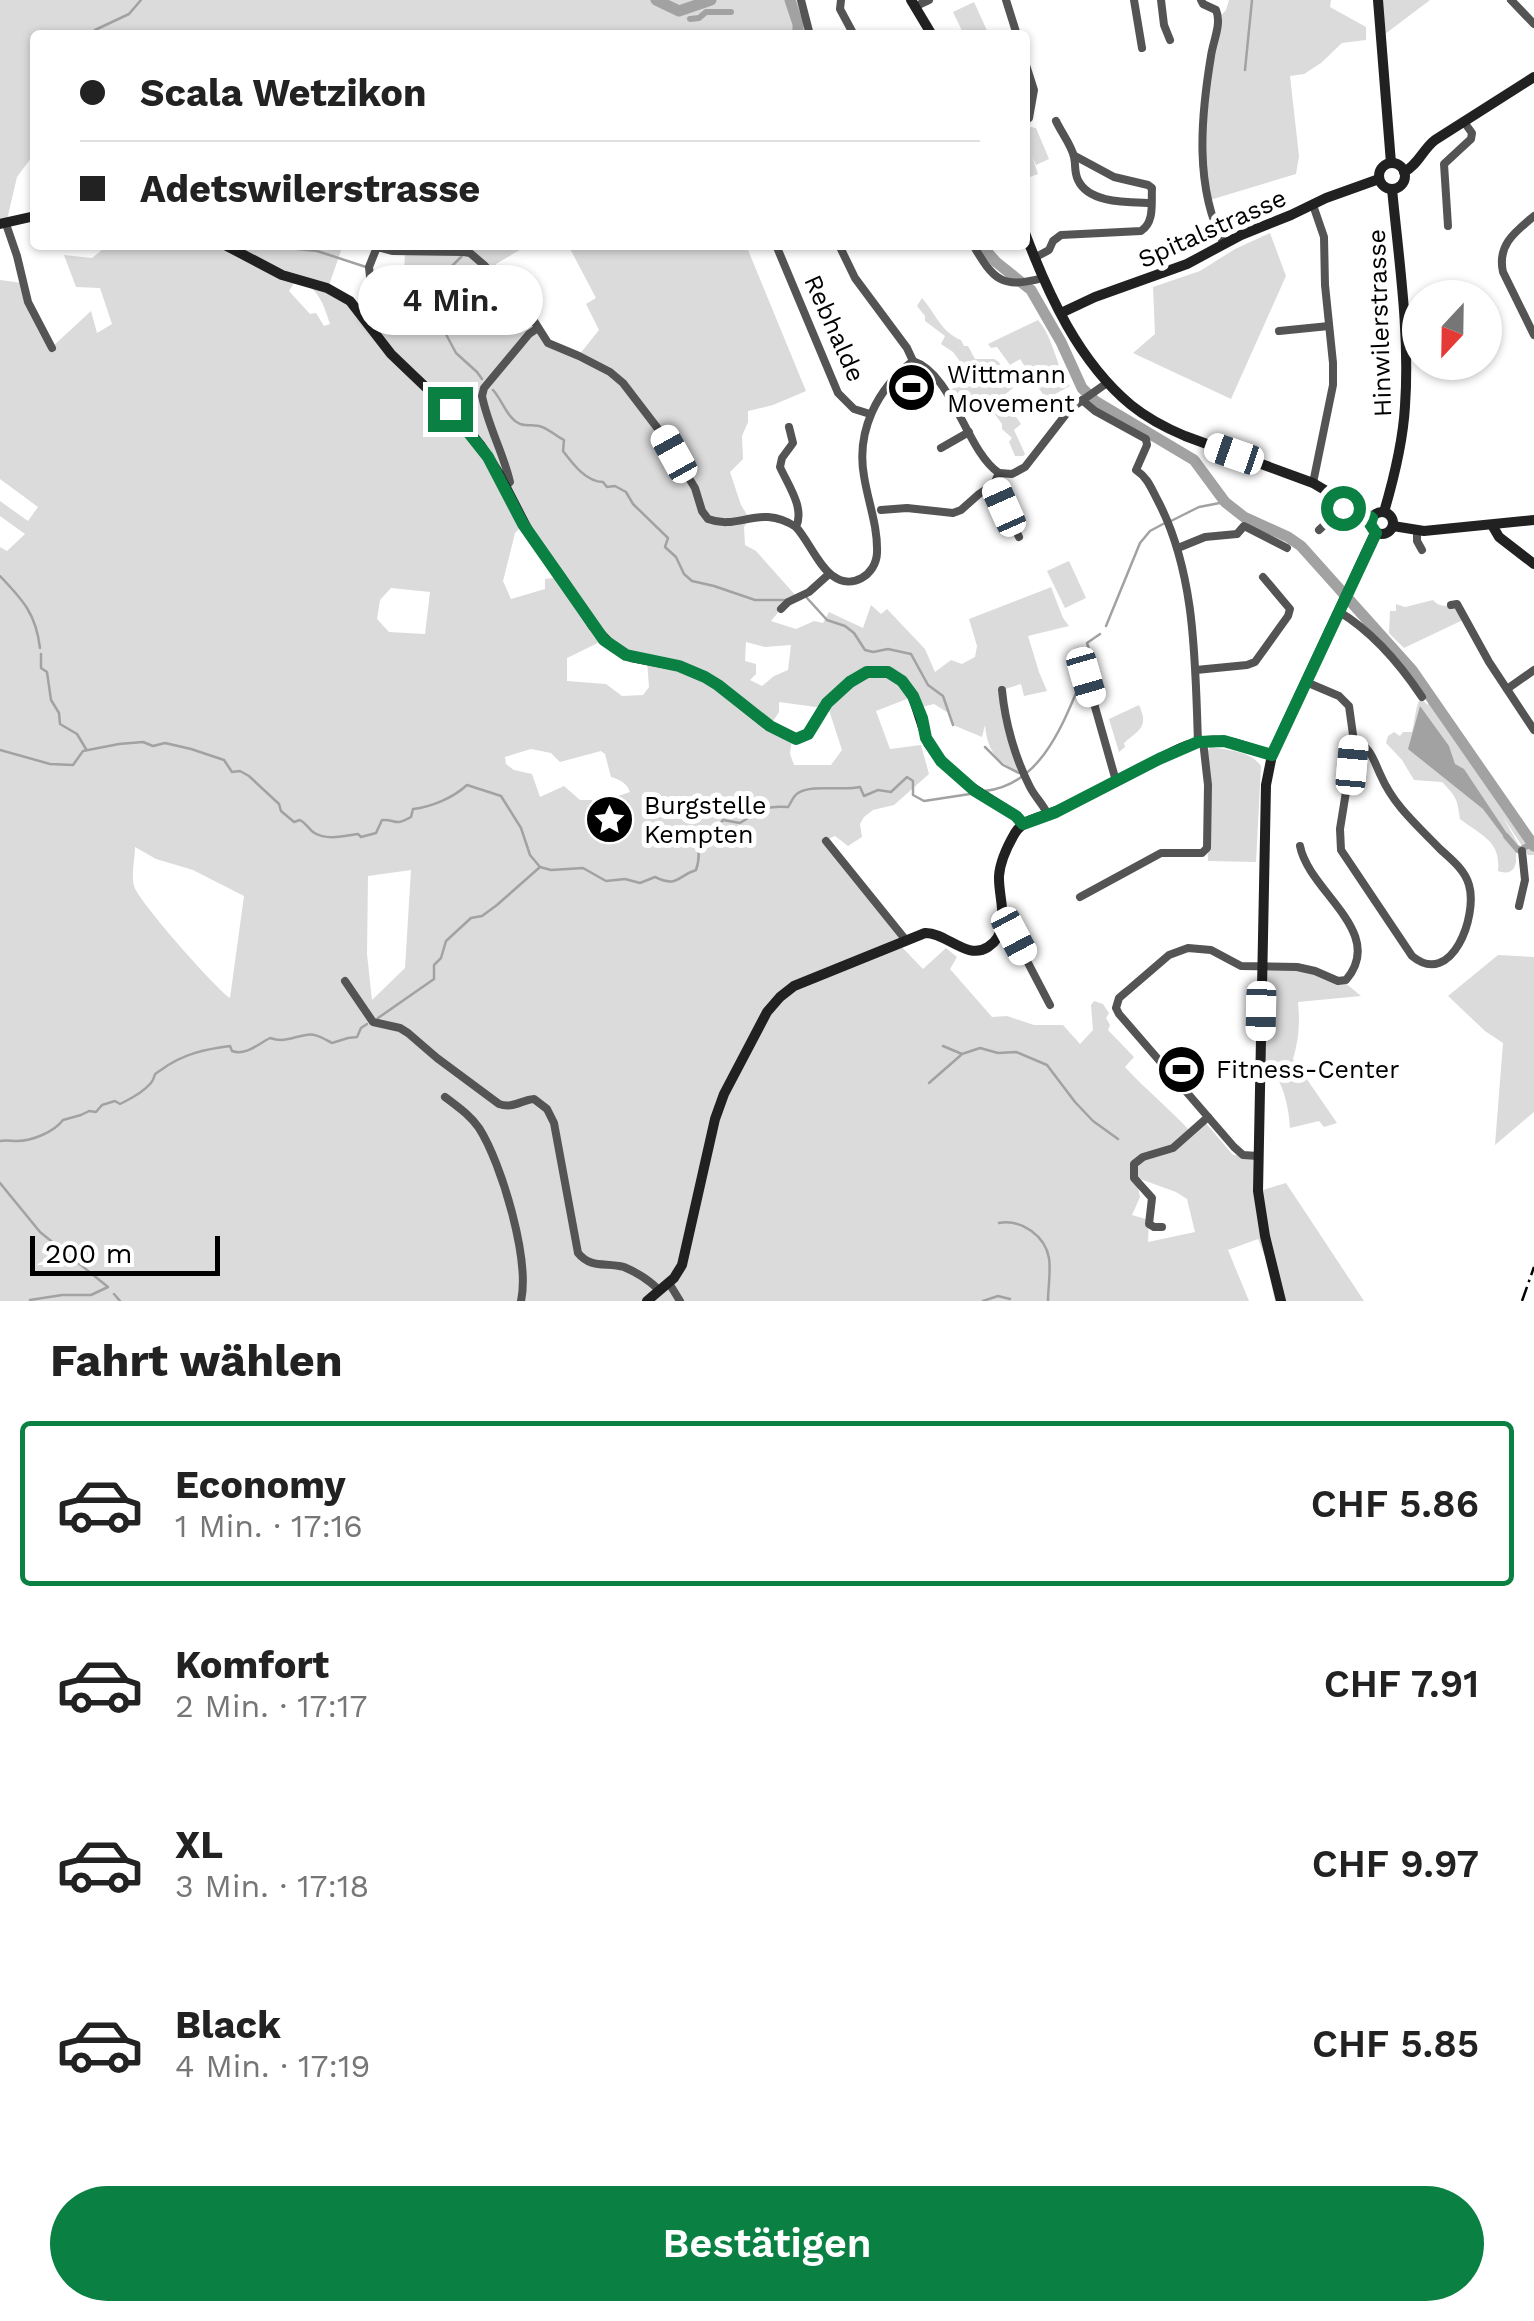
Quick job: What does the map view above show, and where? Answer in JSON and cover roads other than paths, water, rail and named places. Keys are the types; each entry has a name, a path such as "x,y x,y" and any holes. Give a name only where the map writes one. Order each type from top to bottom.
{"street":[{"path":"801,0 809,30"},
{"path":"841,0 840,9 851,30"},
{"path":"929,0 914,3 929,30"},
{"path":"1006,0 1015,30"},
{"path":"1134,0 1142,48"},
{"path":"1161,0 1170,40"},
{"path":"1201,0 1216,10 1220,18 1202,134 1210,200 1224,244"},
{"path":"1378,0 1391,163"},
{"path":"1512,0 1534,24"},
{"path":"1404,172 1429,144 1534,77"},
{"path":"1030,78 1034,90 1030,112"},
{"path":"1056,121 1074,156 1074,170 1081,186 1115,202 1151,203"},
{"path":"1448,226 1444,169 1447,160 1471,139 1472,133 1464,122"},
{"path":"1034,258 1049,250 1061,235 1141,231 1148,226 1152,188 1114,177 1074,156"},
{"path":"1391,163 1404,172 1404,182 1392,190 1385,188 1379,178 1382,168 1391,163"},
{"name":"Spitalstrasse","path":"1061,313 1177,269 1224,244 1379,178"},
{"name":"Hinwilerstrasse","path":"1384,512 1400,450 1406,406 1404,324 1392,190"},
{"path":"1313,205 1324,237 1333,385 1313,483"},
{"path":"1534,216 1506,242 1501,262 1534,335"},
{"path":"8,223 28,302 52,348"},
{"path":"1030,247 1061,313 1092,364 1137,410 1185,436 1313,483 1372,518"},
{"path":"234,250 282,275 342,295 356,309 391,354 460,420 488,457 532,538 593,626 613,647 631,657 679,666 705,677 770,726 796,739 808,734 827,703 850,682 873,672 894,675 913,696 926,738 941,761 975,791 1023,824"},
{"path":"372,332 369,267 376,250"},
{"path":"386,250 470,254 484,265 548,343 623,382 662,434 695,488 708,519 726,522 769,515 796,527 830,574 845,581 868,574 878,556 862,458 870,414 885,387 912,361"},
{"name":"Rebhalde","path":"778,250 838,393 854,408 870,414"},
{"path":"841,250 855,278 907,348 912,361 927,368 988,464 999,473 1012,474 1024,467 1064,417 1107,383"},
{"path":"976,250 999,280 1012,283 1043,278"},
{"path":"1278,331 1330,326"},
{"path":"506,487 510,478 482,396 484,388 538,328"},
{"path":"1080,897 1162,853 1202,853 1207,848 1209,820 1196,670 1178,548 1148,480 1136,470 1146,439 1095,411 1083,399"},
{"path":"789,428 792,444 780,467 799,511 796,527"},
{"path":"941,448 969,432"},
{"path":"881,510 907,508 953,513 994,484 999,473"},
{"path":"994,484 1019,538"},
{"path":"1319,530 1348,503"},
{"path":"1384,512 1392,519 1392,526 1386,534 1376,533 1370,524 1372,518 1384,512"},
{"path":"1392,526 1417,531 1534,520"},
{"path":"1178,548 1214,536 1237,534 1244,526 1288,548"},
{"path":"1492,526 1499,537 1534,564"},
{"path":"1417,531 1422,550"},
{"path":"1281,1301 1260,1214 1258,1156 1266,786 1272,755 1376,533"},
{"path":"781,609 830,574"},
{"path":"1196,670 1247,665 1261,656 1290,609 1263,577"},
{"path":"1451,605 1457,604 1488,662 1534,730"},
{"path":"1340,608 1397,662 1422,697"},
{"path":"1080,654 1116,782"},
{"path":"1507,690 1534,670"},
{"path":"1306,682 1338,696 1349,706 1354,742 1340,829 1341,850 1412,956 1430,964 1442,961 1461,943 1471,899 1469,886 1459,868 1398,806 1368,749 1354,742"},
{"path":"1002,690 1024,774 1048,815"},
{"path":"647,1301 678,1274 719,1107 767,1012 780,996 794,986 867,955 931,932 964,948 979,950 991,945 1002,927 999,872 1016,831 1023,824 1201,741 1224,741 1272,755"},
{"path":"826,841 905,939"},
{"path":"1258,1156 1240,1152 1118,1014 1116,1004 1118,998 1169,955 1188,948 1212,950 1242,966 1307,969 1341,982 1352,972 1358,958 1354,931 1304,862 1300,846"},
{"path":"1519,906 1525,880 1522,851"},
{"path":"1524,866 1534,861"},
{"path":"1002,927 1014,936 1050,1004"},
{"path":"345,982 373,1022 408,1033 499,1104 540,1102 554,1124 578,1253 590,1263 620,1266 664,1286 680,1301"},
{"path":"445,1097 467,1113 481,1130 494,1160 518,1242 523,1276 521,1301"},
{"path":"1162,1227 1148,1224 1152,1198 1134,1178 1134,1164 1174,1148 1208,1117"}],"waterway":[{"path":"95,30 129,14 141,0"},
{"path":"656,0 679,11 711,0"},
{"path":"790,0 798,30"},
{"path":"1245,70 1252,0"},
{"path":"690,19 706,12 731,12"},
{"path":"308,250 366,267"},
{"path":"985,250 1031,290 1082,388 1095,401 1194,460 1225,502 1244,517 1301,546 1412,670 1534,846"},
{"path":"462,256 438,280 441,325 456,353 482,379"},
{"path":"493,390 515,421 542,427 564,440 563,451 586,476 626,492 668,538 665,547 692,581 755,600 786,600"},
{"path":"1171,521 1199,507 1225,502"},
{"path":"1106,626 1140,543 1163,524"},
{"path":"0,576 27,608 40,648"},
{"path":"807,598 827,620 854,633 865,650 911,654 928,685 943,696 953,725"},
{"path":"1087,667 1091,656 1087,643 1100,634"},
{"path":"41,654 41,668 47,672 60,724 77,734 86,749"},
{"path":"985,791 1004,786 1035,765 1058,733 1082,679"},
{"path":"0,750 50,764 73,765 83,751 119,744 165,743 191,749 224,760 232,772 249,776 294,822 300,820 318,835 329,837 376,833 382,820 405,820 411,817 413,809 442,801 467,785 501,796 540,867 583,868 606,881 625,879 640,883 655,877 673,881 696,870 700,830 715,830 723,820 740,823 767,808 788,807 796,794 804,790 860,787 864,796 878,790 891,792 907,777 913,781 913,795 924,801 970,794"},
{"path":"985,747 1003,765 1019,773"},
{"path":"1506,836 1519,849"},
{"path":"1523,848 1533,844"},
{"path":"378,1018 434,979 434,965 441,958 446,941 471,918 482,916 497,905 540,867"},
{"path":"0,1141 36,1138 63,1120 96,1112 102,1105 115,1101 120,1104 145,1089 158,1072 194,1053 230,1046 232,1051 242,1052 270,1038 284,1040 310,1035 332,1043 357,1037 367,1024"},
{"path":"943,1046 962,1054 980,1048 1016,1052 1047,1065 1093,1121 1118,1139"},
{"path":"929,1083 961,1055"},
{"path":"0,1183 40,1232 108,1287 91,1295 30,1300"},
{"path":"999,1223 1024,1227 1043,1243 1050,1263 1048,1301"},
{"path":"114,1294 120,1301"},
{"path":"983,1301 998,1296 1010,1299"}],"railway":[{"path":"1522,1301 1534,1267"}],"place":[{"name":"Wittmann Movement","path":"912,388"},
{"name":"Burgstelle Kempten","path":"609,819"},
{"name":"Fitness-Center","path":"1181,1069"}]}
